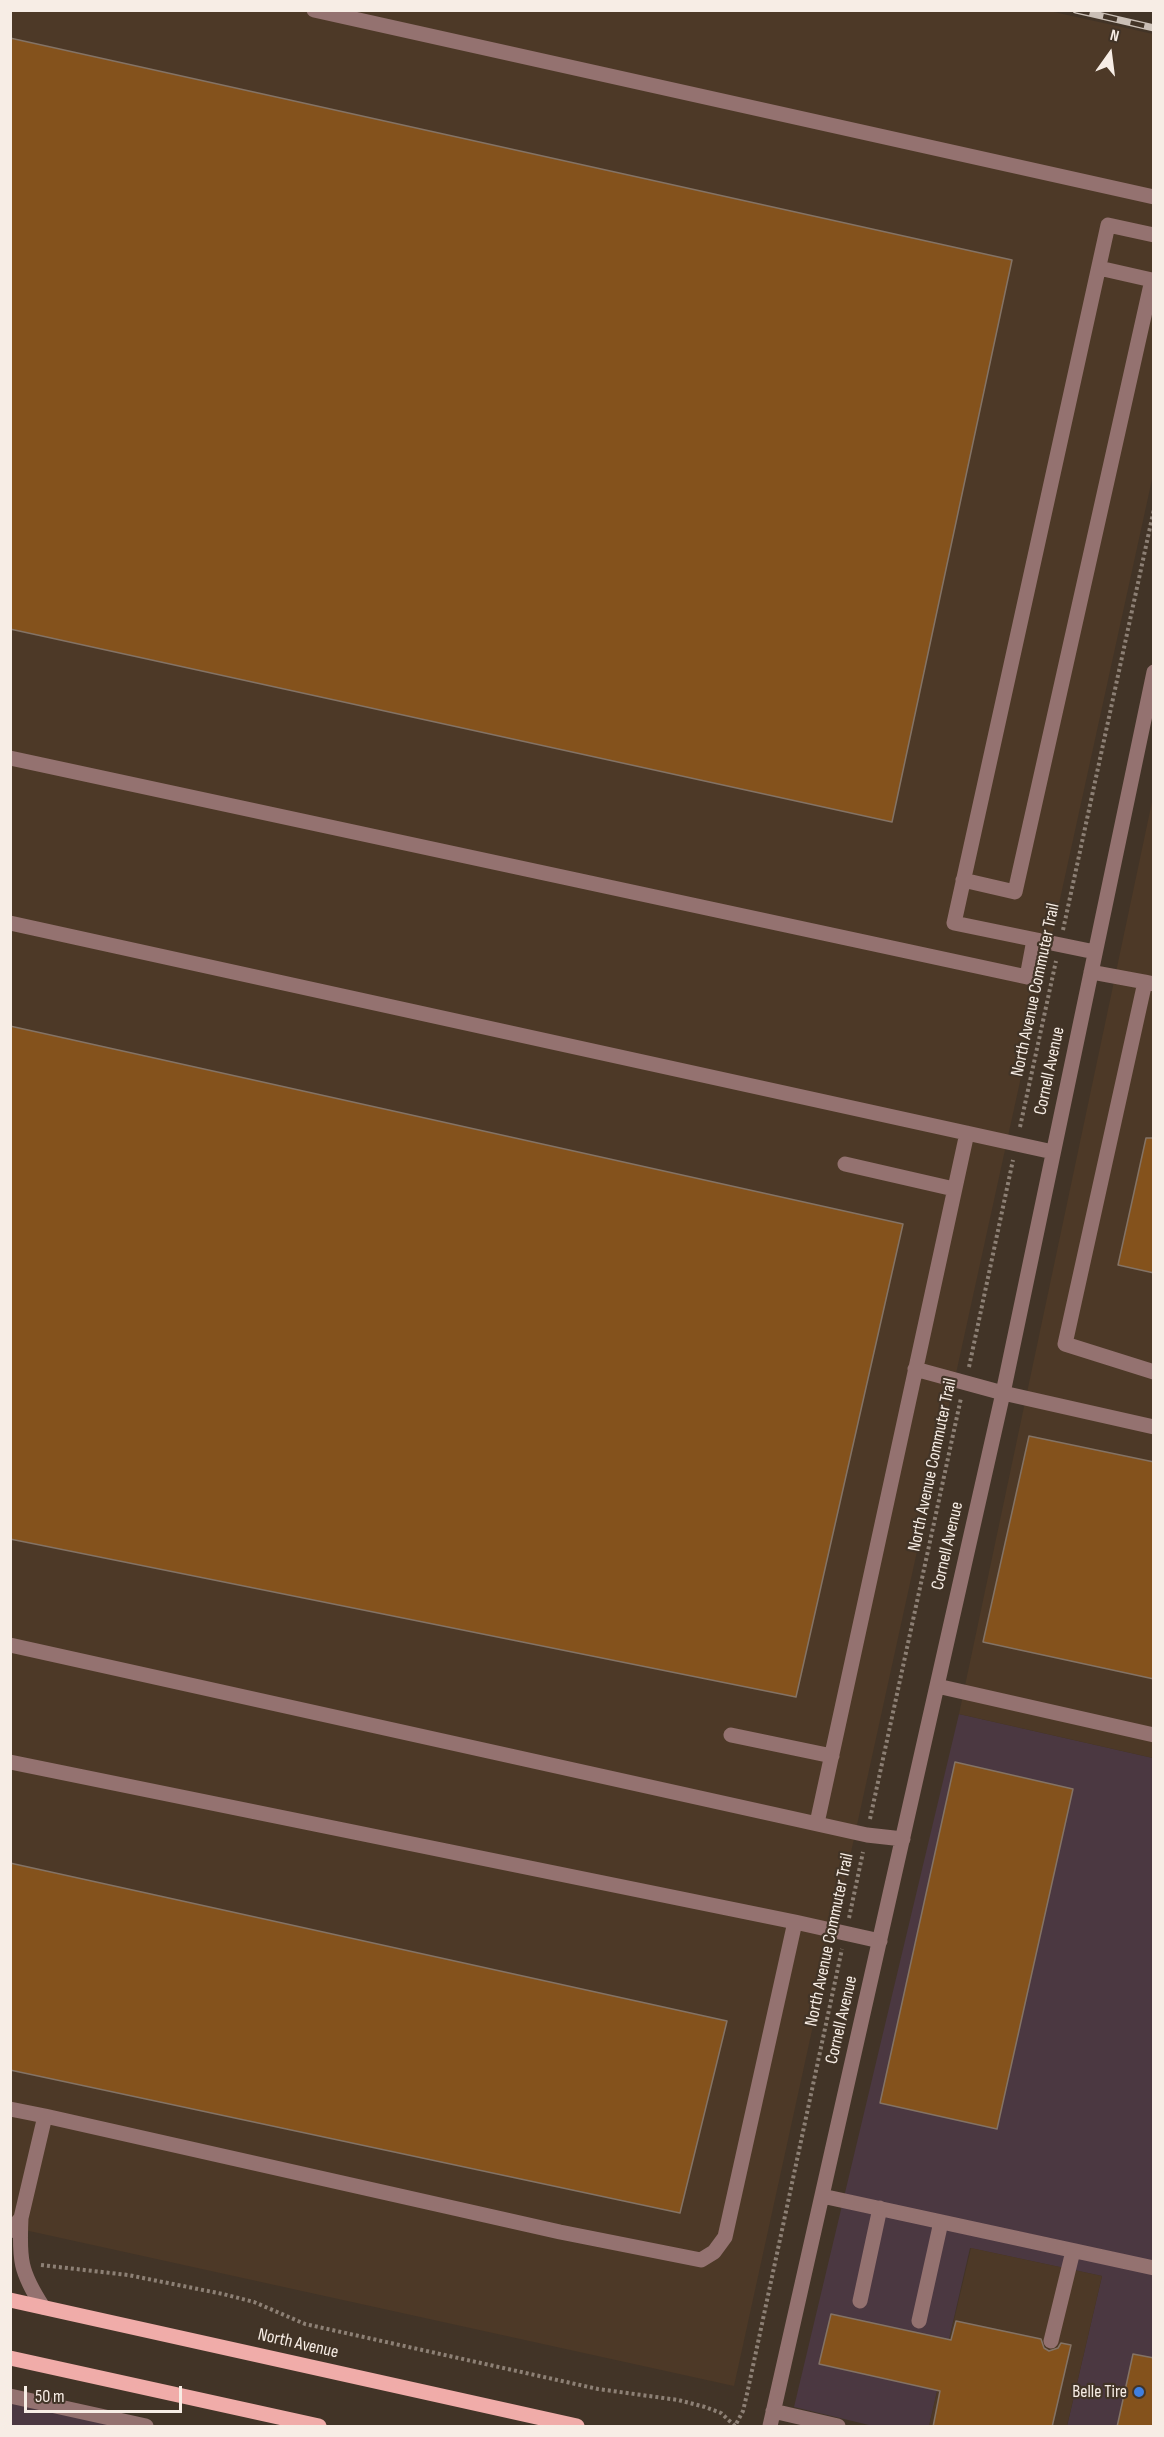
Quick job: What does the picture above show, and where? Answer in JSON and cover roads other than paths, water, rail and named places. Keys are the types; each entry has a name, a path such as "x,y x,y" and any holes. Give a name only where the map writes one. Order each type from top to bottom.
{"main road":[{"name":"North Avenue","path":"10,2300 577,2427"},
{"path":"10,2312 42,2307"},
{"path":"10,2358 319,2427"}],"street":[{"path":"314,10 1154,197"},
{"path":"1095,952 954,923 1108,225 1154,235"},
{"path":"963,880 1015,892 1152,280 1099,268"},
{"name":"Cornell Avenue","path":"771,2419 1003,1393 1154,672"},
{"path":"10,758 1028,977 1034,940"},
{"path":"10,923 1053,1152"},
{"path":"1091,972 1149,983 1065,1344 1154,1372"},
{"path":"817,1823 967,1133"},
{"path":"845,1164 954,1189"},
{"path":"915,1369 1003,1393 1154,1426"},
{"path":"10,1645 867,1834 903,1839"},
{"path":"937,1686 1154,1735"},
{"path":"731,1735 831,1756"},
{"path":"10,1762 880,1941"},
{"path":"10,2109 560,2232 701,2260 714,2252 725,2237 795,1922"},
{"path":"42,2307 22,2270 21,2217 45,2116"},
{"path":"822,2196 1154,2268"},
{"path":"860,2301 880,2208"},
{"path":"10,2231 21,2217"},
{"path":"919,2321 941,2222"},
{"path":"1052,2341 1073,2251"},
{"path":"10,2396 80,2419 146,2427"},
{"path":"771,2419 838,2427"}],"railway":[{"path":"1076,10 1154,28"}],"place":[{"name":"Belle Tire","path":"1139,2392"}]}
